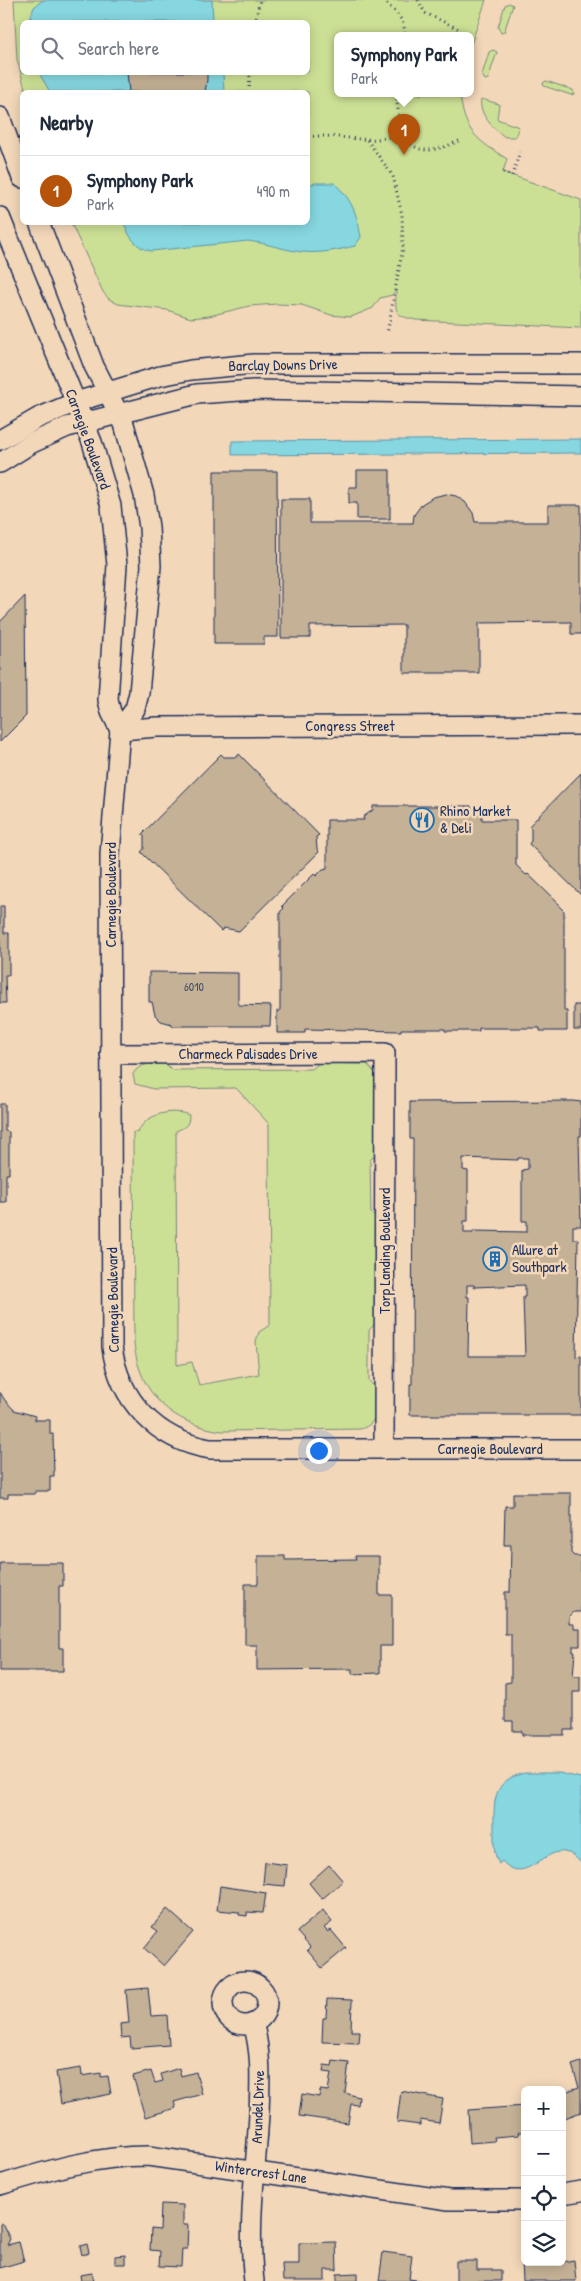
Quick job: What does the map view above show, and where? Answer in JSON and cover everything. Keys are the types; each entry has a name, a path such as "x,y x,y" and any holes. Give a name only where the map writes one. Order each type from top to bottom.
{"street":[{"path":"0,117 20,172"},
{"name":"Carnegie Boulevard","path":"0,218 85,423 104,478 115,532 116,598 108,700 111,712 120,730"},
{"name":"Carnegie Boulevard","path":"39,225 90,356 119,414 129,439 144,495 151,550 146,630 139,693 135,708 120,730 110,854 112,1347 116,1369 128,1396 141,1414 159,1429 179,1440 201,1448 235,1450 581,1449"},
{"name":"Barclay Downs Drive","path":"0,440 38,418 76,402 107,391 177,372 245,364 581,364"},
{"name":"Barclay Downs Drive","path":"0,463 54,432 197,394 235,390 581,396"},
{"name":"Congress Street","path":"120,730 157,727 581,725"},
{"name":"Charmeck Palisades Drive","path":"110,1054 385,1054"},
{"name":"Torp Landing Boulevard","path":"384,1449 385,1054"},
{"name":"Arundel Drive","path":"253,2023 260,2052 261,2080 251,2238 254,2281"},
{"name":"Wintercrest Lane","path":"0,2185 80,2162 131,2156 161,2158 448,2200 521,2200"},
{"path":"566,2193 581,2190"}],"path":[{"path":"255,20 260,0"},
{"path":"383,0 401,16 405,27 404,32"},
{"path":"418,0 425,13 459,29"},
{"path":"249,90 250,75"},
{"path":"396,97 401,132 407,142 422,150 437,151 459,141"},
{"path":"310,137 337,136 367,140 388,139 401,132"},
{"path":"367,140 393,176 402,215 403,247 387,334"},
{"path":"503,172 512,176 520,152"}],"green space":[{"path":"14,0 486,0 474,35 474,32 334,32 334,97 460,97 465,118 474,134 507,159 503,172 581,200 581,328 416,320 403,316 397,311 396,290 392,295 380,298 373,308 351,317 331,315 302,305 277,304 249,306 209,316 191,318 167,310 118,304 109,299 103,292 72,225 310,225 310,90 25,90 21,75 310,75 310,20 20,20 20,70 17,59"},
{"path":"509,3 513,5 504,32 501,33 498,27 505,5"},
{"path":"493,50 497,52 488,79 485,80 482,75 489,52"},
{"path":"546,81 573,90 574,94 571,95 544,86 543,83"},
{"path":"481,99 499,104 497,119 519,127 515,137 505,137 496,130 484,116"},
{"path":"319,1063 367,1064 375,1073 377,1153 370,1160 371,1213 377,1219 376,1323 369,1330 369,1381 377,1389 376,1414 371,1423 360,1429 222,1431 188,1422 174,1414 151,1392 137,1362 134,1344 133,1132 138,1133 146,1121 159,1114 175,1112 189,1115 186,1126 176,1131 177,1365 192,1362 199,1385 259,1374 256,1341 259,1332 270,1325 269,1124 236,1088 154,1089 135,1084 133,1074 139,1067 152,1064 166,1064 172,1070 312,1069"}],"water":[{"path":"43,0 212,0 213,20 30,20 34,7"},
{"path":"40,75 223,75 224,90 49,90"},
{"path":"334,183 345,195 358,221 361,237 355,246 329,251 309,252 295,251 248,241 151,251 137,245 125,225 310,225 310,184"},
{"path":"581,439 581,453 232,455 232,441"},
{"path":"525,1773 559,1773 581,1778 581,1863 572,1854 560,1852 551,1854 527,1868 519,1870 511,1868 502,1861 499,1864 494,1842 494,1809 497,1793 506,1781 514,1776"}],"building":[{"path":"127,75 207,75 205,90 129,90"},
{"path":"357,470 390,470 390,519 357,519 357,503 349,503 349,487 357,487"},
{"path":"214,471 277,471 278,637 264,637 264,644 214,644"},
{"path":"446,494 456,496 465,502 473,513 475,522 548,522 548,505 581,505 581,634 571,634 571,622 479,623 479,673 404,673 404,625 310,626 310,638 281,638 281,499 310,499 310,523 413,523 414,515 422,504 433,497"},
{"path":"25,596 26,716 0,742 0,622"},
{"path":"221,754 224,757 237,757 239,754 319,835 316,837 319,852 239,931 224,928 221,931 141,852 144,849 144,836 142,834"},
{"path":"581,773 581,895 529,844 531,841 531,828 529,826"},
{"path":"373,806 471,806 471,809 482,816 482,820 516,820 516,865 526,875 528,874 564,911 564,1011 567,1011 567,1031 540,1031 540,1028 479,1028 479,1031 445,1031 445,1029 401,1029 401,1031 305,1029 305,1033 277,1033 277,1011 280,1011 280,912 284,908 282,906 314,874 316,876 323,869 327,868 327,820 364,820 363,817 373,810"},
{"path":"0,906 4,906 4,933 9,933 9,975 5,975 6,1003 0,1003"},
{"path":"149,972 238,973 238,1005 271,1006 270,1026 172,1026 172,1024 161,1021 155,1015 152,1002 149,1002"},
{"path":"574,1005 581,1005 581,1030 574,1030"},
{"name":"Allure at Southpark","path":"410,1102 581,1102 581,1136 579,1136 581,1226 573,1226 573,1239 578,1239 576,1357 581,1356 581,1415 410,1415 410,1384 412,1384 413,1139 410,1139","holes":["463,1158 518,1160 518,1158 528,1158 528,1169 522,1170 522,1221 527,1221 527,1232 473,1231 473,1233 464,1233 464,1221 468,1221 468,1171 463,1170","467,1285 474,1285 474,1287 525,1285 525,1297 523,1297 525,1356 468,1356 469,1297 467,1297"]},
{"path":"0,1104 5,1104 5,1131 9,1132 9,1174 6,1174 6,1202 0,1202"},
{"path":"0,1392 14,1410 35,1416 35,1420 50,1420 50,1434 53,1434 54,1476 50,1476 50,1491 35,1491 35,1494 8,1494 8,1498 0,1498"},
{"path":"513,1493 571,1493 571,1553 574,1556 581,1556 581,1612 574,1612 569,1617 569,1624 574,1624 574,1629 580,1629 580,1646 573,1646 573,1652 575,1652 573,1676 580,1676 580,1692 573,1692 573,1730 564,1730 564,1735 522,1735 522,1731 513,1731 513,1721 505,1721 505,1683 511,1682 511,1634 505,1634 505,1592 510,1592 511,1545 504,1545 505,1506 513,1506"},
{"path":"258,1556 285,1556 285,1560 356,1559 355,1556 379,1556 379,1595 392,1595 392,1646 380,1646 380,1673 352,1674 352,1669 257,1670 257,1645 245,1645 245,1584 258,1584"},
{"path":"0,1563 63,1563 63,1586 59,1586 59,1648 63,1648 63,1671 0,1671"},
{"path":"265,1862 287,1865 285,1886 263,1884"},
{"path":"329,1865 343,1881 322,1899 309,1883"},
{"path":"220,1886 266,1893 263,1913 247,1912 247,1916 239,1915 239,1912 217,1910"},
{"path":"167,1909 193,1932 164,1966 144,1948 158,1931 152,1927"},
{"path":"323,1910 332,1922 324,1928 328,1932 331,1930 346,1948 322,1968 307,1950 310,1947 297,1932"},
{"path":"148,1988 151,2016 167,2015 169,2045 131,2048 130,2037 121,2038 120,2024 129,2023 126,1990"},
{"path":"327,1999 352,2000 351,2031 360,2031 359,2043 322,2042 323,2018 326,2018"},
{"path":"333,2061 349,2063 345,2093 359,2097 358,2105 351,2104 348,2123 299,2116 302,2094 319,2097 320,2090 328,2091 331,2073 323,2072 324,2065 332,2066"},
{"path":"581,2062 581,2112 566,2118 566,2092 579,2087 572,2065"},
{"path":"81,2068 82,2076 101,2073 101,2077 108,2076 111,2094 61,2104 56,2072"},
{"path":"179,2068 181,2076 196,2072 202,2094 174,2102 176,2108 145,2117 133,2076 151,2071 155,2083 163,2081 161,2074"},
{"path":"401,2091 443,2099 439,2123 420,2120 420,2125 397,2122"},
{"path":"521,2106 521,2132 518,2132 519,2135 494,2137 495,2141 470,2143 468,2110"},
{"path":"161,2204 183,2205 183,2225 188,2225 187,2249 182,2249 181,2267 159,2266 160,2251 150,2250 151,2229 160,2230"},
{"path":"2,2223 10,2239 7,2245 19,2242 24,2261 0,2268 0,2224"},
{"path":"336,2242 337,2270 325,2270 325,2281 283,2281 282,2264 299,2264 299,2243"},
{"path":"87,2244 89,2253 82,2255 80,2246"},
{"path":"383,2252 412,2256 409,2279 424,2281 379,2281"},
{"path":"125,2255 125,2264 115,2264 115,2256"},
{"path":"574,2260 576,2281 523,2281 522,2266 566,2266 566,2261"},
{"path":"456,2261 477,2261 477,2270 501,2270 501,2281 456,2281"},
{"path":"92,2273 94,2281 81,2281 80,2275"},
{"path":"357,2273 357,2281 337,2281 337,2274"}],"place":[{"name":"Symphony Park","path":"404,155"},
{"name":"Rhino Market & Deli","path":"422,820"},
{"name":"Allure at Southpark","path":"495,1259"}]}
